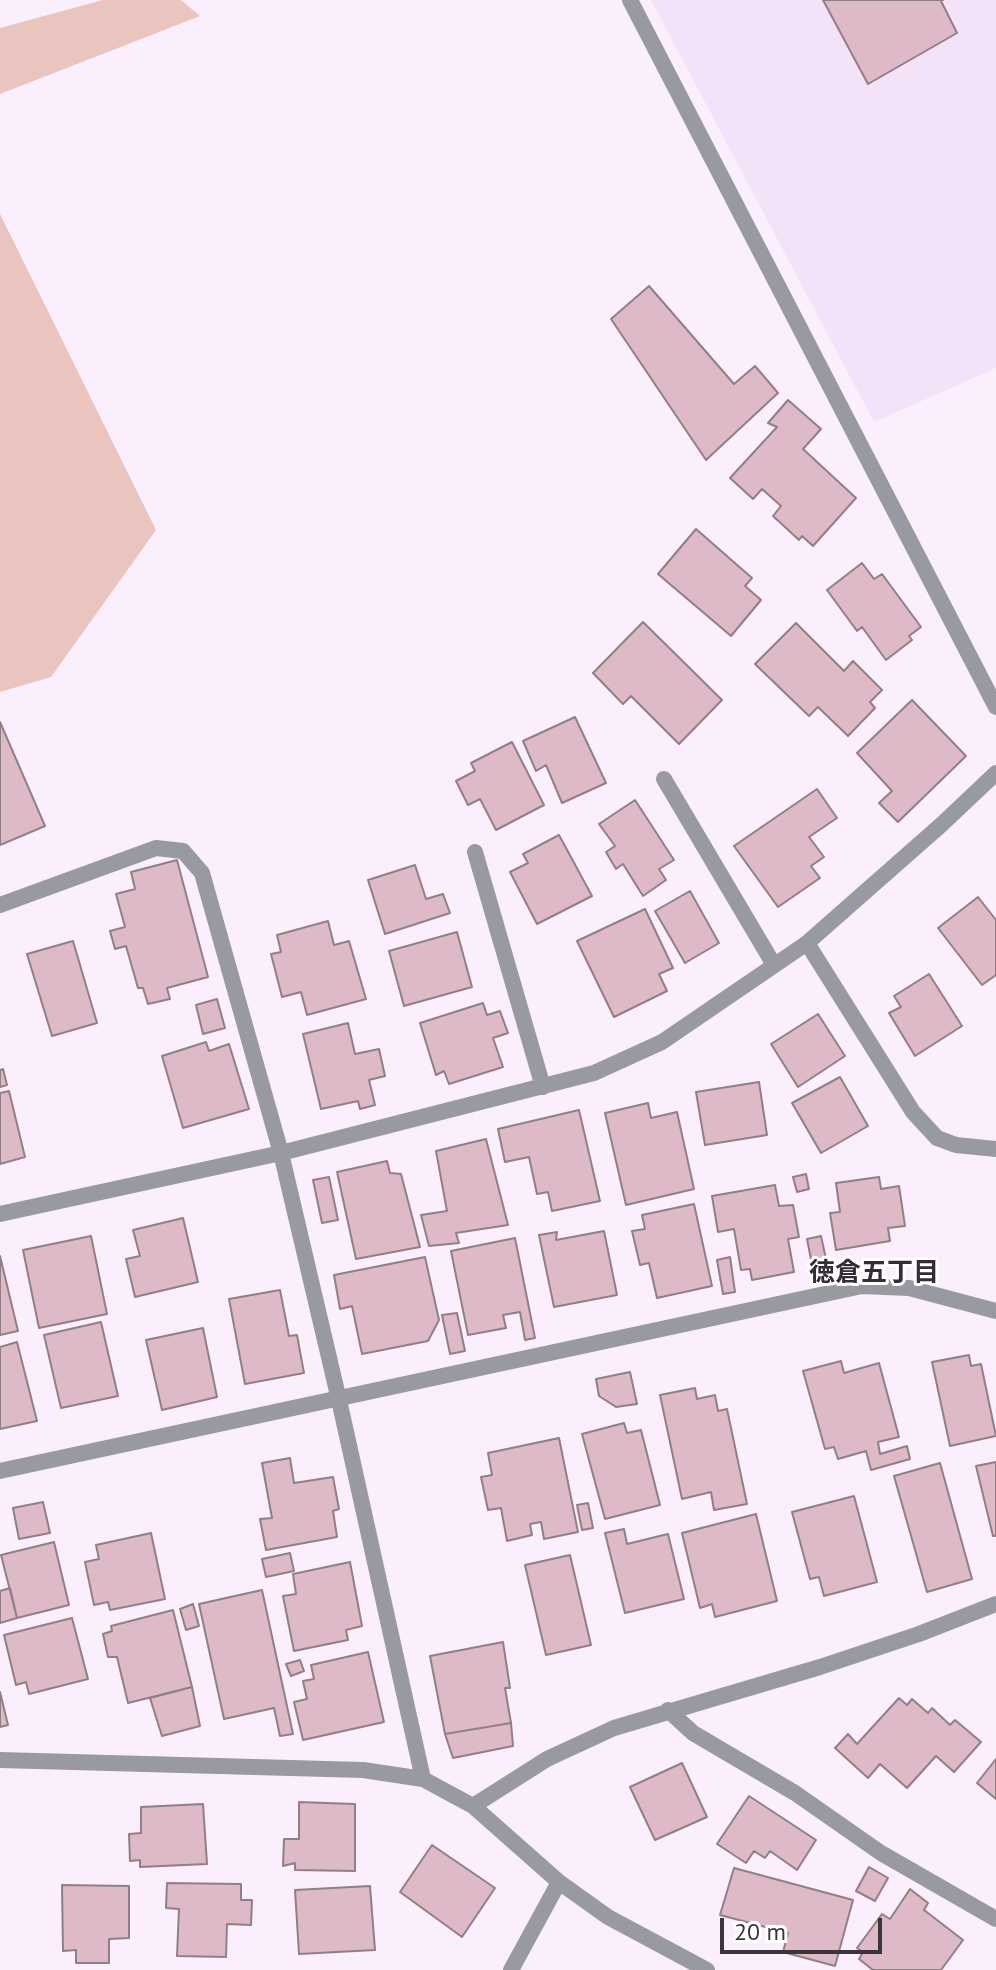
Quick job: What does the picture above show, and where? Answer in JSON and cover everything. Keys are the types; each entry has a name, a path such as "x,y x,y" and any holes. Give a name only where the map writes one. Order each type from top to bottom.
{"street":[{"path":"630,0 996,707"},
{"path":"0,1214 281,1153 594,1073 662,1042 807,943 996,773"},
{"path":"664,779 774,965"},
{"path":"0,905 156,848 183,851 202,873 281,1153 423,1779"},
{"path":"475,852 543,1087"},
{"path":"807,943 913,1112 937,1138 956,1145 996,1149"},
{"path":"0,1471 862,1286 909,1288 996,1311"},
{"path":"473,1806 547,1759 614,1728 820,1667 996,1604"},
{"path":"668,1710 693,1733 795,1793 881,1853 996,1919"},
{"path":"0,1760 363,1770 423,1779 473,1806 559,1882 608,1917 707,1970"},
{"path":"511,1970 559,1882"}],"shaded area":[{"path":"103,0 181,0 200,16 0,94 0,28"},
{"path":"651,0 996,0 996,368 874,422"},
{"path":"0,214 156,530 51,677 0,692"}],"building":[{"path":"823,0 943,0 957,33 868,84"},
{"path":"649,286 734,384 755,366 778,393 706,460 611,319"},
{"path":"788,400 821,429 803,449 856,498 813,546 802,536 799,540 773,516 781,506 762,489 753,499 730,478 777,427 768,423"},
{"path":"696,529 752,578 745,586 761,600 731,636 658,574"},
{"path":"862,563 874,579 882,574 921,627 909,636 912,640 886,660 862,627 857,631 827,590"},
{"path":"643,622 722,700 679,744 631,696 623,704 593,673"},
{"path":"796,623 844,671 853,661 882,690 870,702 875,708 848,736 818,707 809,716 755,664"},
{"path":"912,700 966,756 898,822 879,803 892,791 857,753"},
{"path":"575,717 606,783 562,803 546,765 536,771 523,741"},
{"path":"0,722 45,826 0,845"},
{"path":"512,742 544,805 496,830 480,799 468,805 456,781 475,771 471,763"},
{"path":"817,789 837,818 809,837 824,857 811,866 820,878 778,907 734,846"},
{"path":"635,800 674,860 659,869 666,880 643,896 623,864 616,869 606,852 615,846 599,824"},
{"path":"559,835 592,896 537,924 510,872 528,863 523,854"},
{"path":"177,860 208,977 167,988 170,999 148,1004 143,988 138,988 126,946 115,949 110,931 125,927 116,894 135,889 131,872"},
{"path":"415,865 426,899 443,894 450,913 385,934 368,880"},
{"path":"690,891 719,943 685,963 655,911"},
{"path":"978,897 996,920 996,975 982,985 938,928"},
{"path":"645,909 673,968 659,974 667,991 614,1017 577,941"},
{"path":"328,921 334,945 349,941 366,999 307,1015 301,992 282,997 271,954 281,952 277,935"},
{"path":"457,932 472,987 404,1006 389,951"},
{"path":"73,941 97,1023 52,1036 27,954"},
{"path":"929,974 962,1026 915,1056 889,1013 901,1007 894,996"},
{"path":"217,999 225,1028 203,1034 196,1005"},
{"path":"483,1003 487,1015 500,1011 508,1033 493,1038 503,1067 449,1084 444,1071 436,1075 420,1023"},
{"path":"818,1014 845,1056 798,1087 771,1044"},
{"path":"348,1023 355,1054 379,1049 385,1076 369,1080 375,1105 360,1109 358,1101 321,1109 303,1034"},
{"path":"206,1042 209,1051 229,1044 249,1109 183,1128 162,1056"},
{"path":"3,1069 7,1085 0,1087 0,1070"},
{"path":"840,1077 868,1126 821,1153 792,1103"},
{"path":"759,1082 767,1135 705,1145 696,1092"},
{"path":"9,1091 25,1157 0,1164 0,1093"},
{"path":"648,1103 651,1118 677,1112 694,1189 626,1205 605,1113"},
{"path":"579,1110 600,1201 552,1211 548,1192 537,1194 529,1157 505,1162 498,1129"},
{"path":"486,1139 508,1225 456,1233 459,1243 429,1246 421,1215 447,1211 436,1151"},
{"path":"387,1161 390,1173 401,1174 420,1247 356,1259 337,1172"},
{"path":"806,1174 809,1189 797,1192 793,1177"},
{"path":"329,1177 338,1220 322,1223 313,1180"},
{"path":"879,1177 881,1189 899,1186 905,1226 888,1228 890,1241 836,1250 830,1213 840,1212 836,1183"},
{"path":"775,1185 779,1206 793,1205 799,1237 788,1239 794,1272 752,1280 750,1269 741,1270 734,1229 718,1232 712,1196"},
{"path":"694,1204 712,1286 657,1298 649,1263 640,1265 632,1231 645,1229 642,1215"},
{"path":"183,1218 198,1282 135,1297 126,1259 140,1256 133,1230"},
{"path":"604,1231 617,1295 554,1307 539,1235 557,1232 556,1240"},
{"path":"91,1236 107,1314 39,1328 23,1250"},
{"path":"821,1236 829,1273 814,1275 807,1239"},
{"path":"515,1238 535,1338 525,1340 520,1312 503,1315 506,1328 468,1335 451,1251"},
{"path":"0,1256 18,1331 0,1335"},
{"path":"425,1257 439,1320 428,1341 362,1354 352,1306 340,1309 334,1275"},
{"path":"730,1257 735,1292 723,1294 717,1260"},
{"path":"280,1290 289,1336 297,1335 304,1373 245,1384 229,1299"},
{"path":"457,1313 465,1351 450,1354 442,1315"},
{"path":"101,1322 118,1396 61,1408 44,1335"},
{"path":"203,1328 217,1397 162,1410 146,1340"},
{"path":"17,1342 37,1421 0,1429 0,1347"},
{"path":"969,1355 971,1366 981,1364 996,1436 950,1446 932,1362"},
{"path":"841,1361 844,1373 879,1363 899,1437 878,1442 880,1454 907,1446 910,1459 871,1470 866,1451 838,1459 834,1447 825,1449 803,1371"},
{"path":"630,1372 637,1404 616,1407 599,1396 596,1379"},
{"path":"695,1388 697,1399 715,1395 718,1411 727,1409 747,1504 714,1510 711,1492 682,1499 660,1395"},
{"path":"624,1423 627,1433 641,1430 660,1505 605,1519 582,1434"},
{"path":"559,1438 578,1532 544,1539 541,1522 530,1524 532,1535 507,1541 501,1508 488,1510 481,1477 492,1475 488,1453"},
{"path":"290,1458 294,1483 333,1477 339,1509 333,1511 337,1537 266,1550 260,1519 272,1518 262,1463"},
{"path":"996,1462 996,1536 993,1536 976,1466"},
{"path":"940,1463 972,1579 927,1592 894,1476"},
{"path":"854,1496 877,1582 824,1596 819,1577 810,1579 792,1512"},
{"path":"43,1502 50,1533 19,1539 13,1508"},
{"path":"588,1503 593,1528 582,1530 577,1505"},
{"path":"756,1514 777,1601 715,1617 712,1604 700,1608 682,1533"},
{"path":"624,1529 627,1544 668,1534 684,1599 625,1613 605,1533"},
{"path":"151,1533 165,1599 110,1610 108,1602 94,1605 85,1562 99,1559 96,1545"},
{"path":"54,1542 69,1605 17,1618 1,1555"},
{"path":"290,1553 294,1571 266,1577 262,1559"},
{"path":"570,1555 591,1645 546,1655 525,1565"},
{"path":"350,1562 362,1626 346,1630 348,1640 294,1651 283,1596 296,1594 293,1574"},
{"path":"10,1588 17,1618 0,1623 0,1591"},
{"path":"262,1590 293,1734 280,1736 274,1708 224,1719 199,1604"},
{"path":"193,1604 199,1626 186,1630 180,1609"},
{"path":"173,1610 192,1687 128,1703 117,1657 108,1657 103,1634 112,1631 111,1626"},
{"path":"72,1618 88,1679 29,1694 26,1682 16,1685 4,1635"},
{"path":"503,1642 510,1688 505,1688 511,1723 445,1734 430,1656"},
{"path":"368,1652 384,1722 303,1740 294,1702 307,1699 303,1681 314,1679 311,1665"},
{"path":"300,1660 304,1671 291,1676 286,1664"},
{"path":"192,1687 200,1726 162,1736 150,1698"},
{"path":"0,1692 8,1725 0,1727"},
{"path":"899,1698 907,1705 912,1699 928,1713 932,1708 950,1725 955,1720 981,1742 954,1772 936,1756 907,1788 880,1764 868,1778 835,1748 848,1734 857,1744"},
{"path":"511,1723 513,1746 453,1758 445,1734"},
{"path":"996,1759 996,1799 977,1783"},
{"path":"682,1763 707,1817 655,1840 630,1787"},
{"path":"749,1796 816,1840 797,1870 770,1851 765,1858 754,1851 746,1863 717,1844"},
{"path":"299,1802 355,1804 355,1871 295,1870 295,1863 283,1866 284,1839 299,1839"},
{"path":"203,1804 207,1864 140,1867 140,1860 130,1861 129,1834 141,1833 141,1807"},
{"path":"432,1845 495,1888 462,1937 400,1892"},
{"path":"869,1867 888,1878 875,1901 856,1891"},
{"path":"734,1868 853,1900 835,1966 783,1952 788,1933 720,1915"},
{"path":"167,1883 241,1884 241,1900 252,1900 251,1925 227,1924 226,1957 177,1956 179,1909 166,1908"},
{"path":"62,1885 129,1886 129,1938 109,1939 109,1963 76,1963 76,1950 63,1951"},
{"path":"370,1886 375,1950 299,1954 295,1890"},
{"path":"910,1889 928,1903 924,1910 963,1940 941,1970 873,1970 859,1959 863,1952 857,1948 882,1914 890,1919"}],"district":[{"name":"徳倉五丁目","path":"874,1274"}]}
